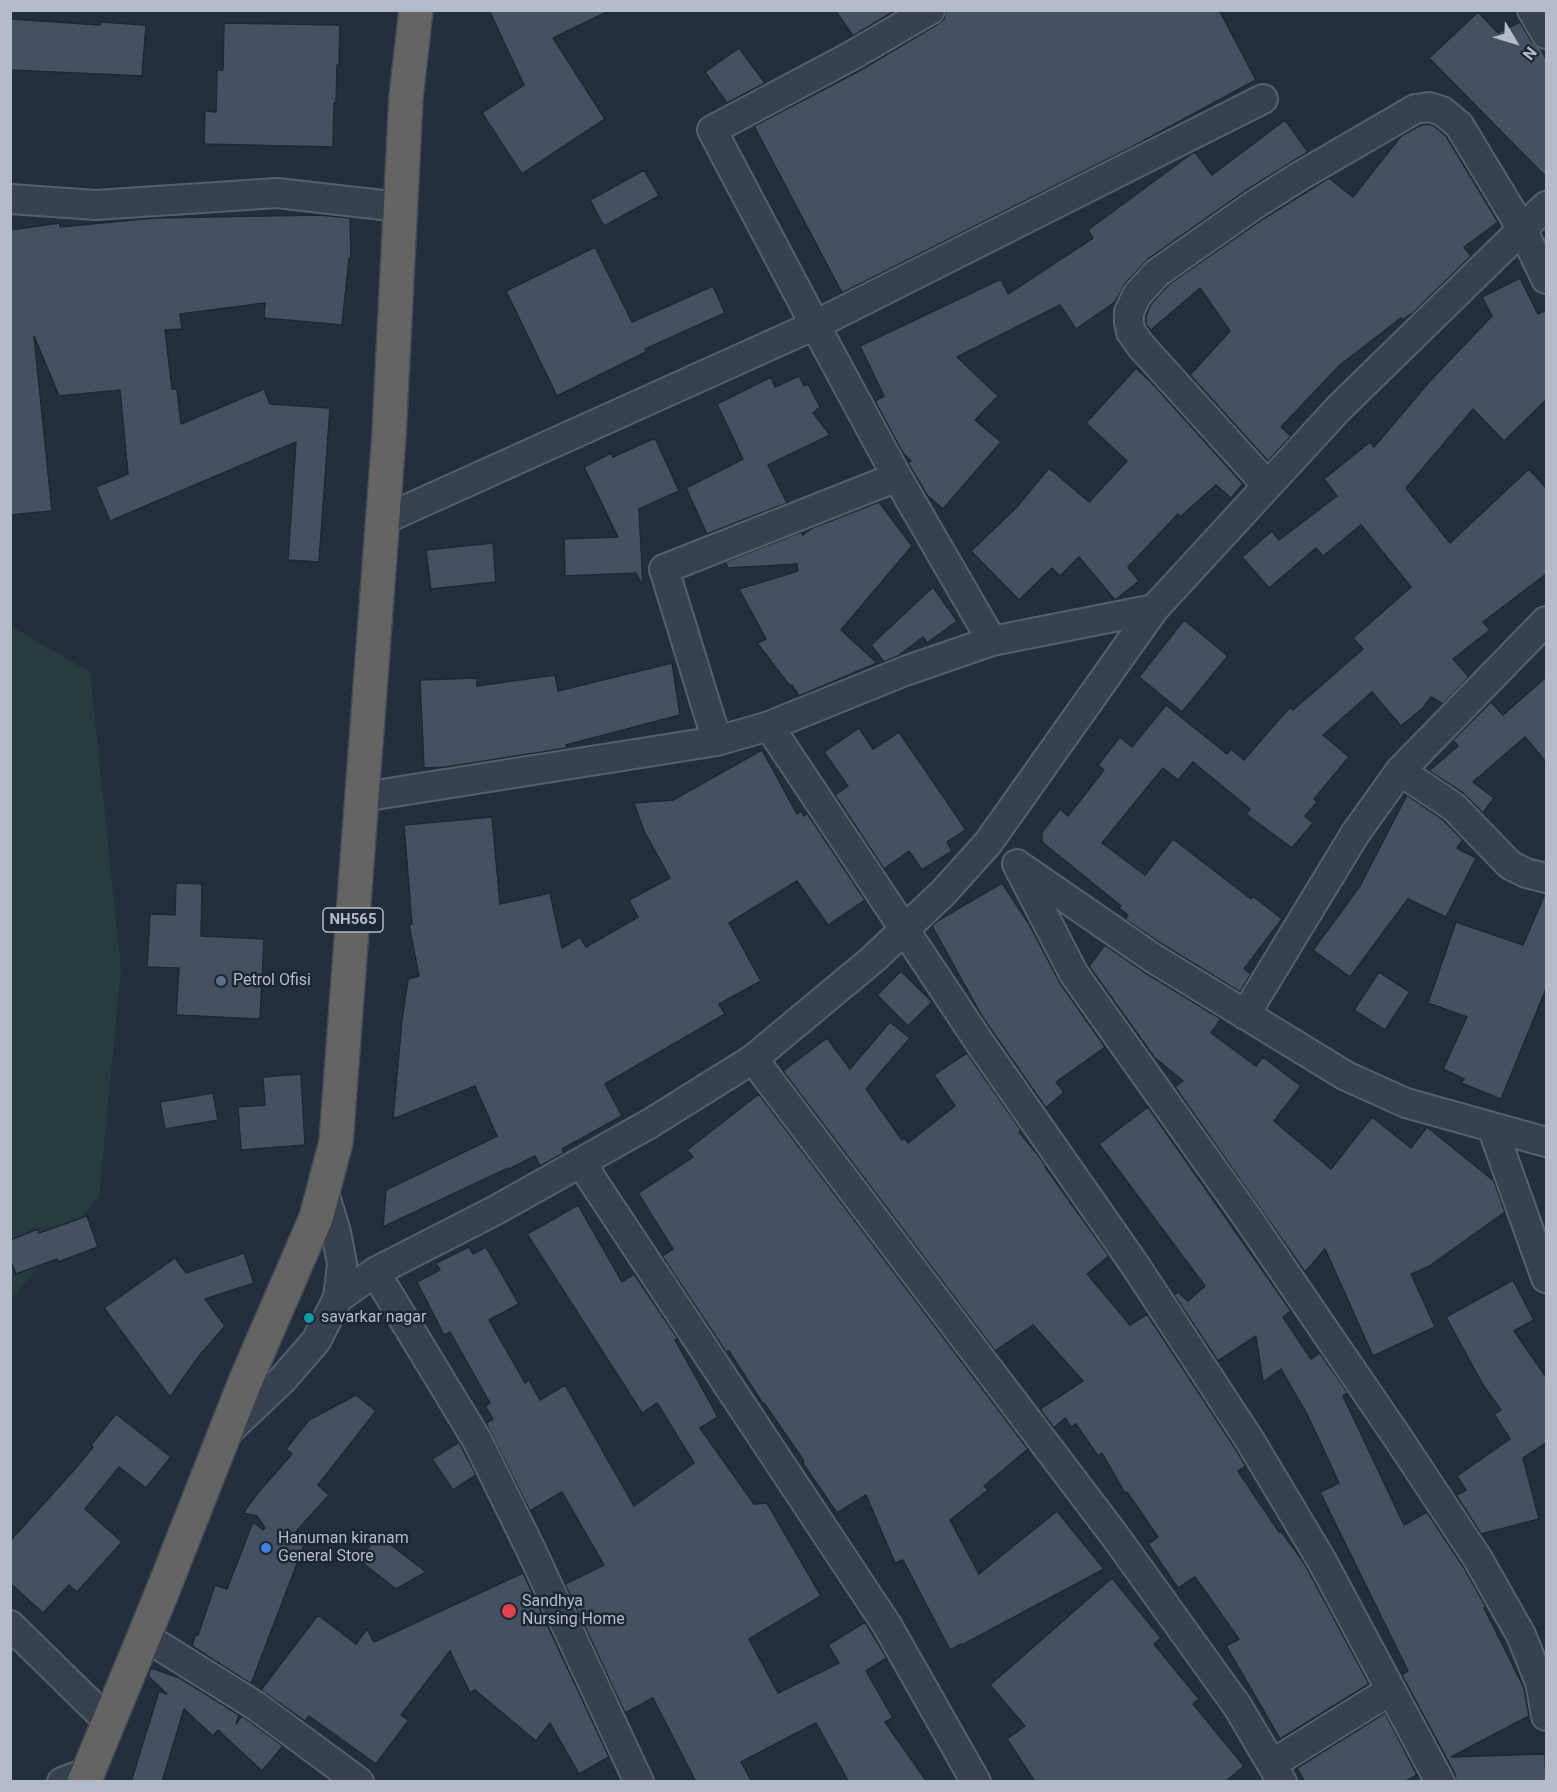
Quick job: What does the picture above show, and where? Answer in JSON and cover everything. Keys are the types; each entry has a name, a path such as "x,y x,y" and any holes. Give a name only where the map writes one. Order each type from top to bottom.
{"highway":[{"name":"NH565","path":"78,1779 108,1721 245,1382 316,1218 336,1142 382,520 406,97 416,10"}],"street":[{"path":"930,10 851,56 712,130 897,477 992,641"},
{"path":"1532,10 1546,34"},
{"path":"382,520 815,325 1263,99"},
{"path":"1267,485 1131,332 1129,312 1137,295 1157,273 1254,205 1300,176 1415,110 1429,107 1442,111 1459,125 1522,229 1546,279"},
{"path":"10,199 96,205 277,193 400,207"},
{"path":"338,1298 375,1272 496,1210 649,1124 753,1059 904,930 988,843 1154,609 1339,408 1546,206"},
{"path":"717,741 664,569 897,477"},
{"path":"363,797 717,741 769,726 905,671 992,641 1154,609"},
{"path":"1245,1016 1355,834 1400,771 1546,621"},
{"path":"769,726 980,1043 1135,1265 1250,1439 1322,1560 1440,1782"},
{"path":"1400,771 1454,807 1510,865 1526,873 1546,878"},
{"path":"988,843 1153,958 1346,1076 1406,1103 1546,1142"},
{"path":"1017,864 1074,974 1247,1217 1396,1435 1478,1560 1521,1635 1540,1682 1546,1716"},
{"path":"753,1059 1115,1536 1238,1707 1277,1773 1391,1690"},
{"path":"1492,1127 1546,1278"},
{"path":"581,1163 887,1625 976,1782"},
{"path":"225,1434 282,1380 316,1341 338,1298 342,1264 336,1232 324,1193"},
{"path":"375,1272 477,1440 639,1782"},
{"path":"10,1625 108,1721"},
{"path":"144,1636 256,1707 359,1782"}],"green space":[{"path":"11,626 90,672 121,969 99,1197 11,1299"}],"building":[{"path":"489,10 611,10 553,38 605,119 522,174 482,113 524,85"},
{"path":"835,10 896,10 853,36"},
{"path":"946,10 1219,10 1256,80 1132,147 842,293 754,126 859,71 938,24 944,19"},
{"path":"1478,12 1498,33 1520,22 1546,59 1546,177 1429,58"},
{"path":"10,19 100,25 101,22 146,25 142,76 10,70"},
{"path":"224,23 340,25 333,147 204,144 205,111 216,112 217,70 223,70"},
{"path":"739,48 765,83 727,103 705,72"},
{"path":"1285,120 1308,152 1245,191 1148,259 1125,284 1115,302 1076,329 1060,305 957,357 998,396 975,420 1001,442 943,509 927,495 908,463 911,461 903,453 875,401 884,396 860,346 1001,279 1008,294 1093,238 1088,230 1191,154 1195,152 1212,175"},
{"path":"1428,124 1446,136 1498,222 1464,247 1471,256 1414,312 1402,320 1401,318 1340,365 1281,427 1291,436 1268,461 1190,375 1230,331 1200,288 1151,330 1146,325 1146,316 1151,304 1168,285 1263,219 1329,178 1353,197 1401,136 1421,125"},
{"path":"644,170 659,196 604,226 590,200"},
{"path":"320,215 350,218 351,258 349,258 342,325 264,318 265,303 180,314 182,329 165,330 172,389 177,389 181,424 264,389 270,404 330,408 319,562 288,560 296,442 110,521 96,487 128,474 120,390 59,396 34,336 52,511 10,515 10,230 60,223 60,227 154,218"},
{"path":"595,247 632,322 713,286 725,313 645,349 646,352 557,396 506,291"},
{"path":"1520,278 1538,314 1546,310 1546,400 1504,441 1473,409 1406,488 1450,543 1529,469 1546,488 1546,574 1483,622 1490,630 1453,659 1469,677 1443,704 1431,697 1423,708 1401,726 1372,692 1323,735 1349,757 1314,799 1317,802 1305,816 1313,823 1292,848 1246,814 1250,809 1193,762 1178,780 1163,768 1102,843 1145,875 1173,839 1251,899 1253,896 1282,919 1244,969 1251,974 1240,992 1125,919 1128,915 1119,908 1121,906 1042,842 1042,832 1060,809 1068,816 1104,770 1098,765 1120,737 1132,747 1166,705 1227,754 1231,749 1244,760 1290,707 1293,710 1363,649 1353,638 1411,587 1361,525 1323,556 1316,548 1269,588 1242,557 1272,531 1279,540 1337,496 1324,479 1370,442 1374,447 1429,382 1492,316 1482,297"},
{"path":"1136,368 1243,484 1231,498 1216,485 1180,517 1178,514 1128,567 1139,581 1115,600 1079,557 1060,576 1052,568 1019,600 971,551 1016,508 1049,468 1089,502 1127,461 1086,423"},
{"path":"799,376 804,386 808,384 820,407 813,413 830,435 768,465 787,503 707,534 686,488 743,459 717,404 771,377 775,387"},
{"path":"655,438 679,491 639,509 643,586 636,573 565,576 564,539 618,537 584,467 611,453 613,457"},
{"path":"879,502 912,546 841,630 877,663 799,696 757,643 766,639 739,589 798,571 797,564 728,568 725,562 801,532 803,535 812,528"},
{"path":"493,543 496,582 431,589 426,550"},
{"path":"933,587 957,621 927,643 923,637 898,656 884,662 871,645"},
{"path":"1184,620 1228,656 1182,712 1139,677"},
{"path":"672,663 680,715 566,745 567,748 446,767 424,768 420,680 477,678 477,686 555,675 558,691"},
{"path":"1546,677 1546,762 1525,737 1473,782 1494,798 1483,813 1463,793 1429,771 1458,746 1453,740 1491,702 1503,715"},
{"path":"859,728 873,749 899,732 966,830 947,842 952,851 922,870 909,851 884,869 835,795 848,786 824,752"},
{"path":"762,750 797,814 801,811 804,816 807,813 865,900 828,925 797,881 729,923 761,981 719,1004 725,1014 605,1084 622,1116 562,1149 564,1153 540,1166 535,1156 383,1227 386,1190 497,1136 475,1086 393,1119 408,979 419,976 409,925 412,924 404,825 492,817 500,904 550,893 562,948 580,937 586,947 638,917 629,900 670,878 644,831 634,803 673,800"},
{"path":"1407,795 1443,820 1463,840 1457,848 1476,858 1446,917 1408,899 1350,977 1313,950 1360,886"},
{"path":"176,883 202,884 201,936 264,939 260,1019 176,1015 179,968 147,967 150,914 175,915"},
{"path":"1002,883 1029,924 1060,983 1105,1047 1056,1082 1064,1092 1046,1108 983,1018 932,926"},
{"path":"1545,894 1546,989 1501,1099 1461,1083 1464,1079 1443,1069 1467,1017 1428,1003 1456,922 1523,945"},
{"path":"1105,945 1221,1019 1211,1033 1256,1066 1263,1057 1301,1086 1274,1121 1331,1169 1372,1117 1411,1148 1427,1127 1494,1181 1505,1212 1428,1267 1411,1274 1435,1327 1373,1356 1325,1249 1305,1272 1175,1087 1183,1081 1154,1057 1089,966"},
{"path":"901,971 932,1002 908,1026 877,995"},
{"path":"1379,972 1410,992 1385,1030 1354,1010"},
{"path":"890,1022 910,1038 866,1089 902,1140 905,1138 908,1143 955,1106 934,1075 967,1053 1021,1130 1019,1132 1046,1166 1109,1256 1087,1274 1130,1325 1147,1314 1246,1466 1238,1471 1279,1532 1281,1531 1304,1563 1369,1684 1280,1739 1226,1646 1239,1639 1195,1577 1178,1588 1148,1544 1158,1537 1127,1492 1125,1493 1102,1453 1098,1456 1076,1424 1071,1427 1065,1418 1054,1428 1040,1409 1083,1381 1033,1325 995,1351 783,1071 827,1038 850,1069"},
{"path":"301,1074 305,1145 241,1150 238,1107 265,1105 263,1077"},
{"path":"213,1093 218,1120 165,1129 160,1102"},
{"path":"759,1094 1028,1449 984,1486 988,1490 950,1520 979,1574 1057,1511 1104,1569 950,1650 903,1560 895,1563 866,1495 837,1513 802,1462 804,1461 729,1351 726,1352 662,1256 673,1249 638,1193 693,1157 687,1150"},
{"path":"1148,1107 1291,1311 1283,1317 1311,1359 1320,1353 1348,1393 1343,1396 1404,1525 1427,1512 1464,1568 1486,1607 1484,1608 1524,1688 1529,1716 1451,1757 1545,1754 1546,1782 1456,1782 1455,1774 1402,1675 1408,1671 1320,1492 1339,1483 1308,1416 1281,1369 1263,1382 1256,1336 1218,1361 1174,1295 1178,1292 1188,1301 1205,1286 1099,1144"},
{"path":"578,1205 622,1282 634,1274 678,1339 675,1340 718,1417 700,1428 754,1504 767,1503 821,1596 749,1639 778,1693 839,1663 828,1645 865,1622 887,1658 866,1671 893,1718 885,1722 927,1782 849,1782 816,1723 741,1762 752,1782 696,1782 653,1698 625,1713 565,1584 604,1565 562,1492 530,1511 486,1423 493,1419 485,1406 490,1403 450,1332 444,1335 417,1282 440,1270 436,1263 469,1247 473,1254 486,1247 519,1304 489,1320 525,1383 529,1380 540,1400 565,1385 634,1506 694,1463 657,1403 642,1413 527,1234"},
{"path":"87,1216 98,1247 16,1274 10,1259 10,1240 38,1229 39,1233"},
{"path":"244,1253 254,1283 205,1299 225,1326 199,1356 170,1397 104,1308 175,1258 186,1273"},
{"path":"1513,1280 1534,1320 1514,1331 1546,1377 1546,1443 1523,1458 1539,1519 1481,1534 1456,1495 1466,1490 1457,1476 1510,1439 1494,1414 1501,1410 1483,1385 1446,1317"},
{"path":"356,1395 376,1411 318,1485 329,1495 293,1535 306,1540 251,1684 192,1646 196,1634 198,1635 215,1585 227,1589 253,1522 263,1530 265,1528 257,1516 243,1513 292,1454 286,1449 309,1420"},
{"path":"116,1414 171,1457 146,1488 119,1467 85,1509 122,1542 77,1592 69,1585 43,1613 10,1583 10,1541 75,1469"},
{"path":"459,1442 476,1475 453,1490 432,1459"},
{"path":"378,1535 426,1572 396,1589 359,1560"},
{"path":"523,1573 609,1757 579,1774 550,1723 536,1741 475,1690 470,1693 450,1651 401,1715 409,1720 376,1764 309,1716 305,1721 261,1690 318,1615 356,1644 367,1629 374,1642"},
{"path":"1112,1578 1161,1638 1154,1644 1199,1699 1193,1704 1244,1766 1225,1782 1035,1782 1007,1739 1025,1726 990,1685"},
{"path":"151,1668 180,1678 239,1715 236,1724 242,1716 283,1746 262,1771 218,1730 213,1736 184,1709 162,1782 131,1782 159,1691 167,1694 148,1676"},
{"path":"1385,1713 1417,1775 1404,1782 1305,1782 1297,1768"}],"place":[{"name":"Petrol Ofisi","path":"221,981"},
{"name":"savarkar nagar","path":"309,1318"},
{"name":"Hanuman kiranam General Store","path":"266,1548"},
{"name":"Sandhya Nursing Home","path":"509,1611"}]}
